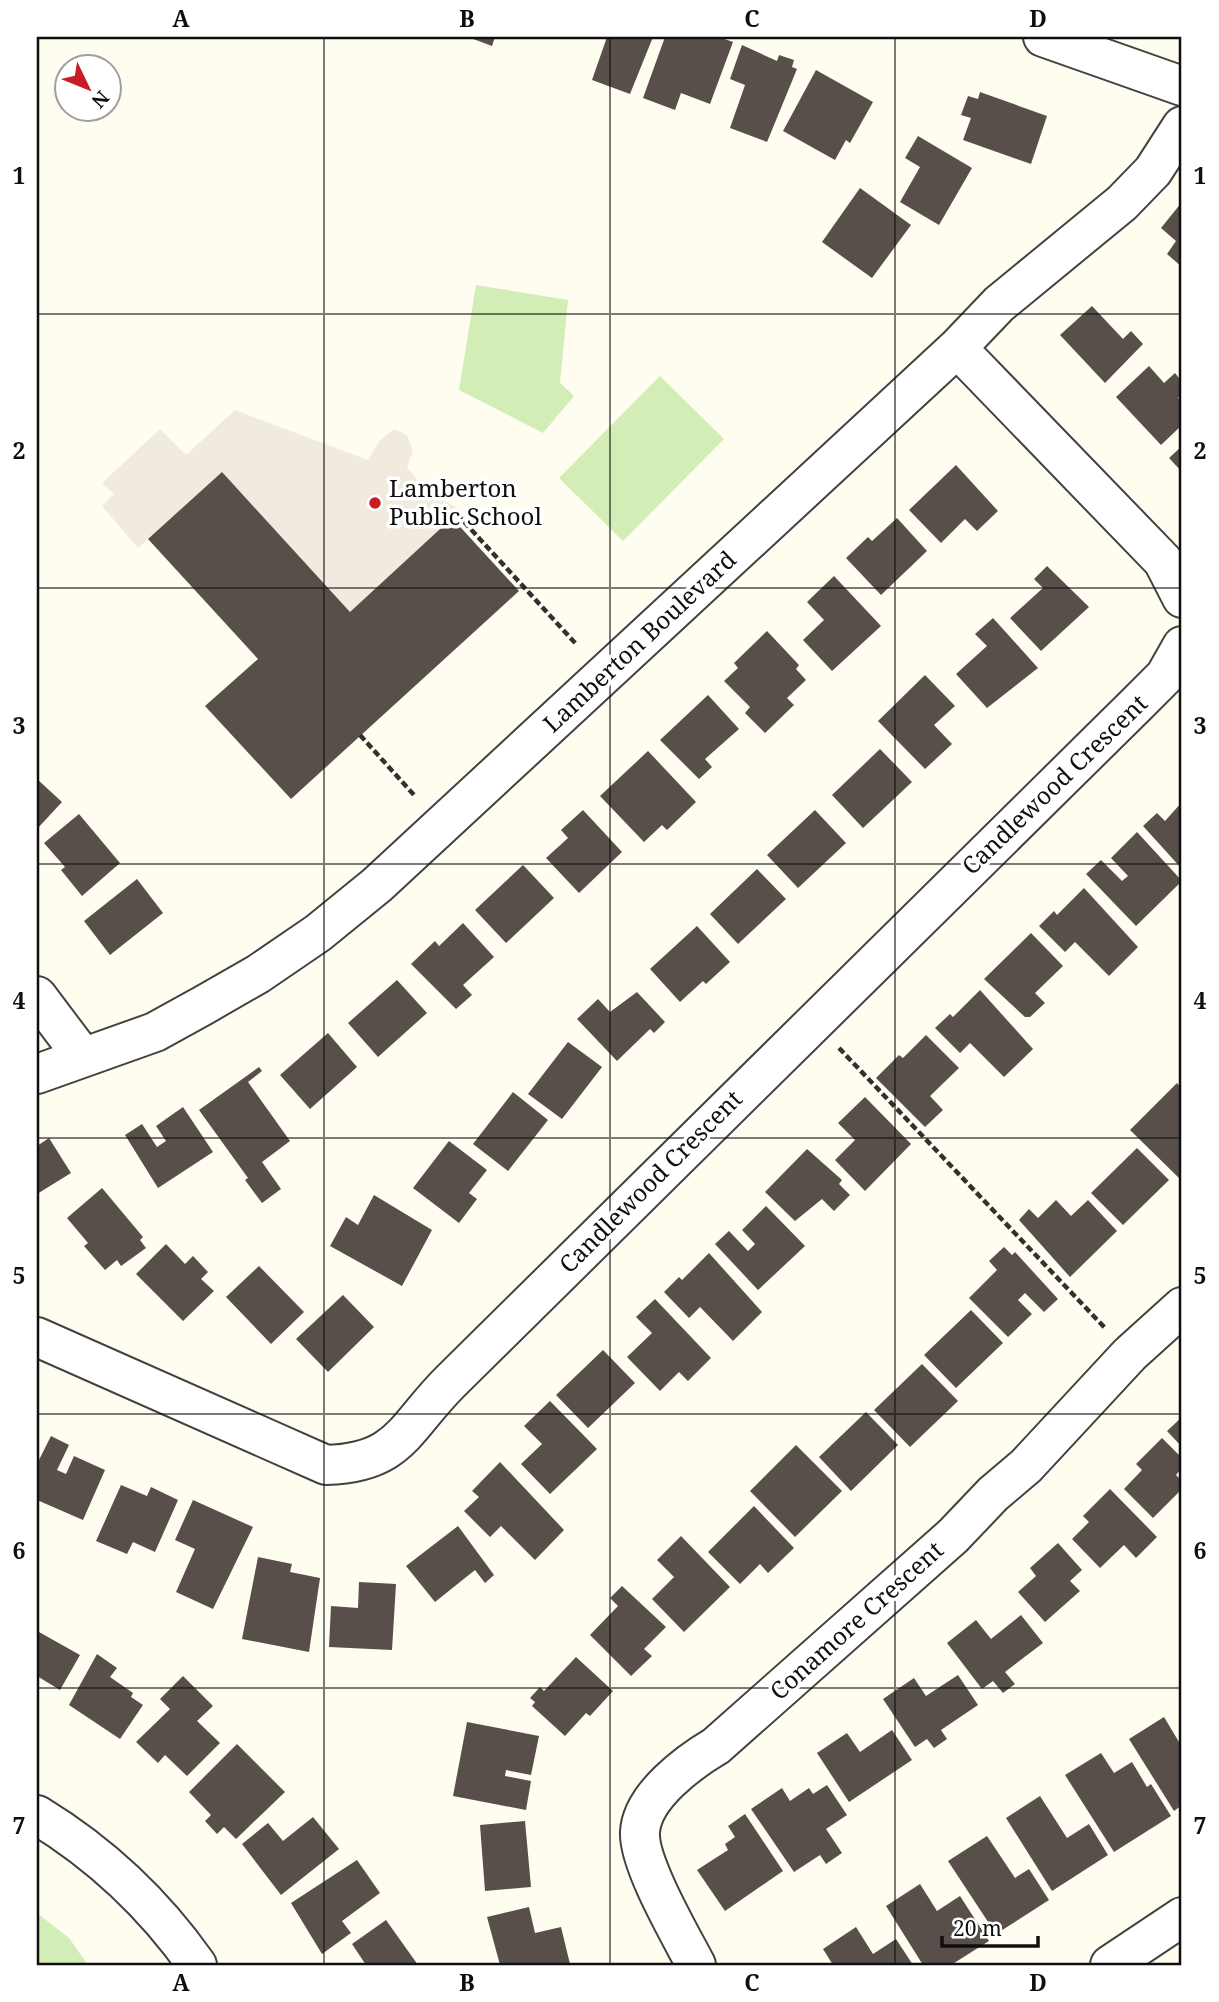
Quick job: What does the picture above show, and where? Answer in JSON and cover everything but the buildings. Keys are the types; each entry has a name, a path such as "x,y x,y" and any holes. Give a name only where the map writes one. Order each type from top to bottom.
{"street":[{"path":"1043,37 1182,86"},
{"name":"Lamberton Boulevard","path":"37,1073 155,1032 247,981 318,933 367,893 957,348 999,304 1122,204 1153,171 1182,126"},
{"path":"957,348 1163,561 1182,598"},
{"name":"Candlewood Crescent","path":"37,1337 326,1465 356,1464 376,1457 400,1440 450,1382 1158,683 1182,646"},
{"path":"37,996 83,1056"},
{"name":"Conamore Crescent","path":"696,1965 654,1885 640,1832 650,1808 666,1784 686,1763 716,1746 953,1536 993,1494 1026,1466 1130,1354 1182,1307"},
{"path":"37,1815 78,1840 109,1864 178,1938 197,1965"},
{"path":"1110,1965 1182,1917"}],"path":[{"path":"457,514 576,644"},
{"path":"360,736 414,795"},
{"path":"814,1021 1130,1354"}],"green space":[{"path":"476,285 568,300 560,383 574,396 543,433 459,390"},
{"path":"660,376 724,439 623,541 559,478"},
{"path":"37,1913 69,1938 88,1965 37,1965"}],"shaded area":[{"path":"235,410 368,460 379,441 394,429 407,435 413,451 407,467 424,489 462,511 350,612 222,472 138,548 102,506 114,494 102,483 160,429 186,455"}],"place":[{"name":"Lamberton Public School","path":"375,503"}]}
